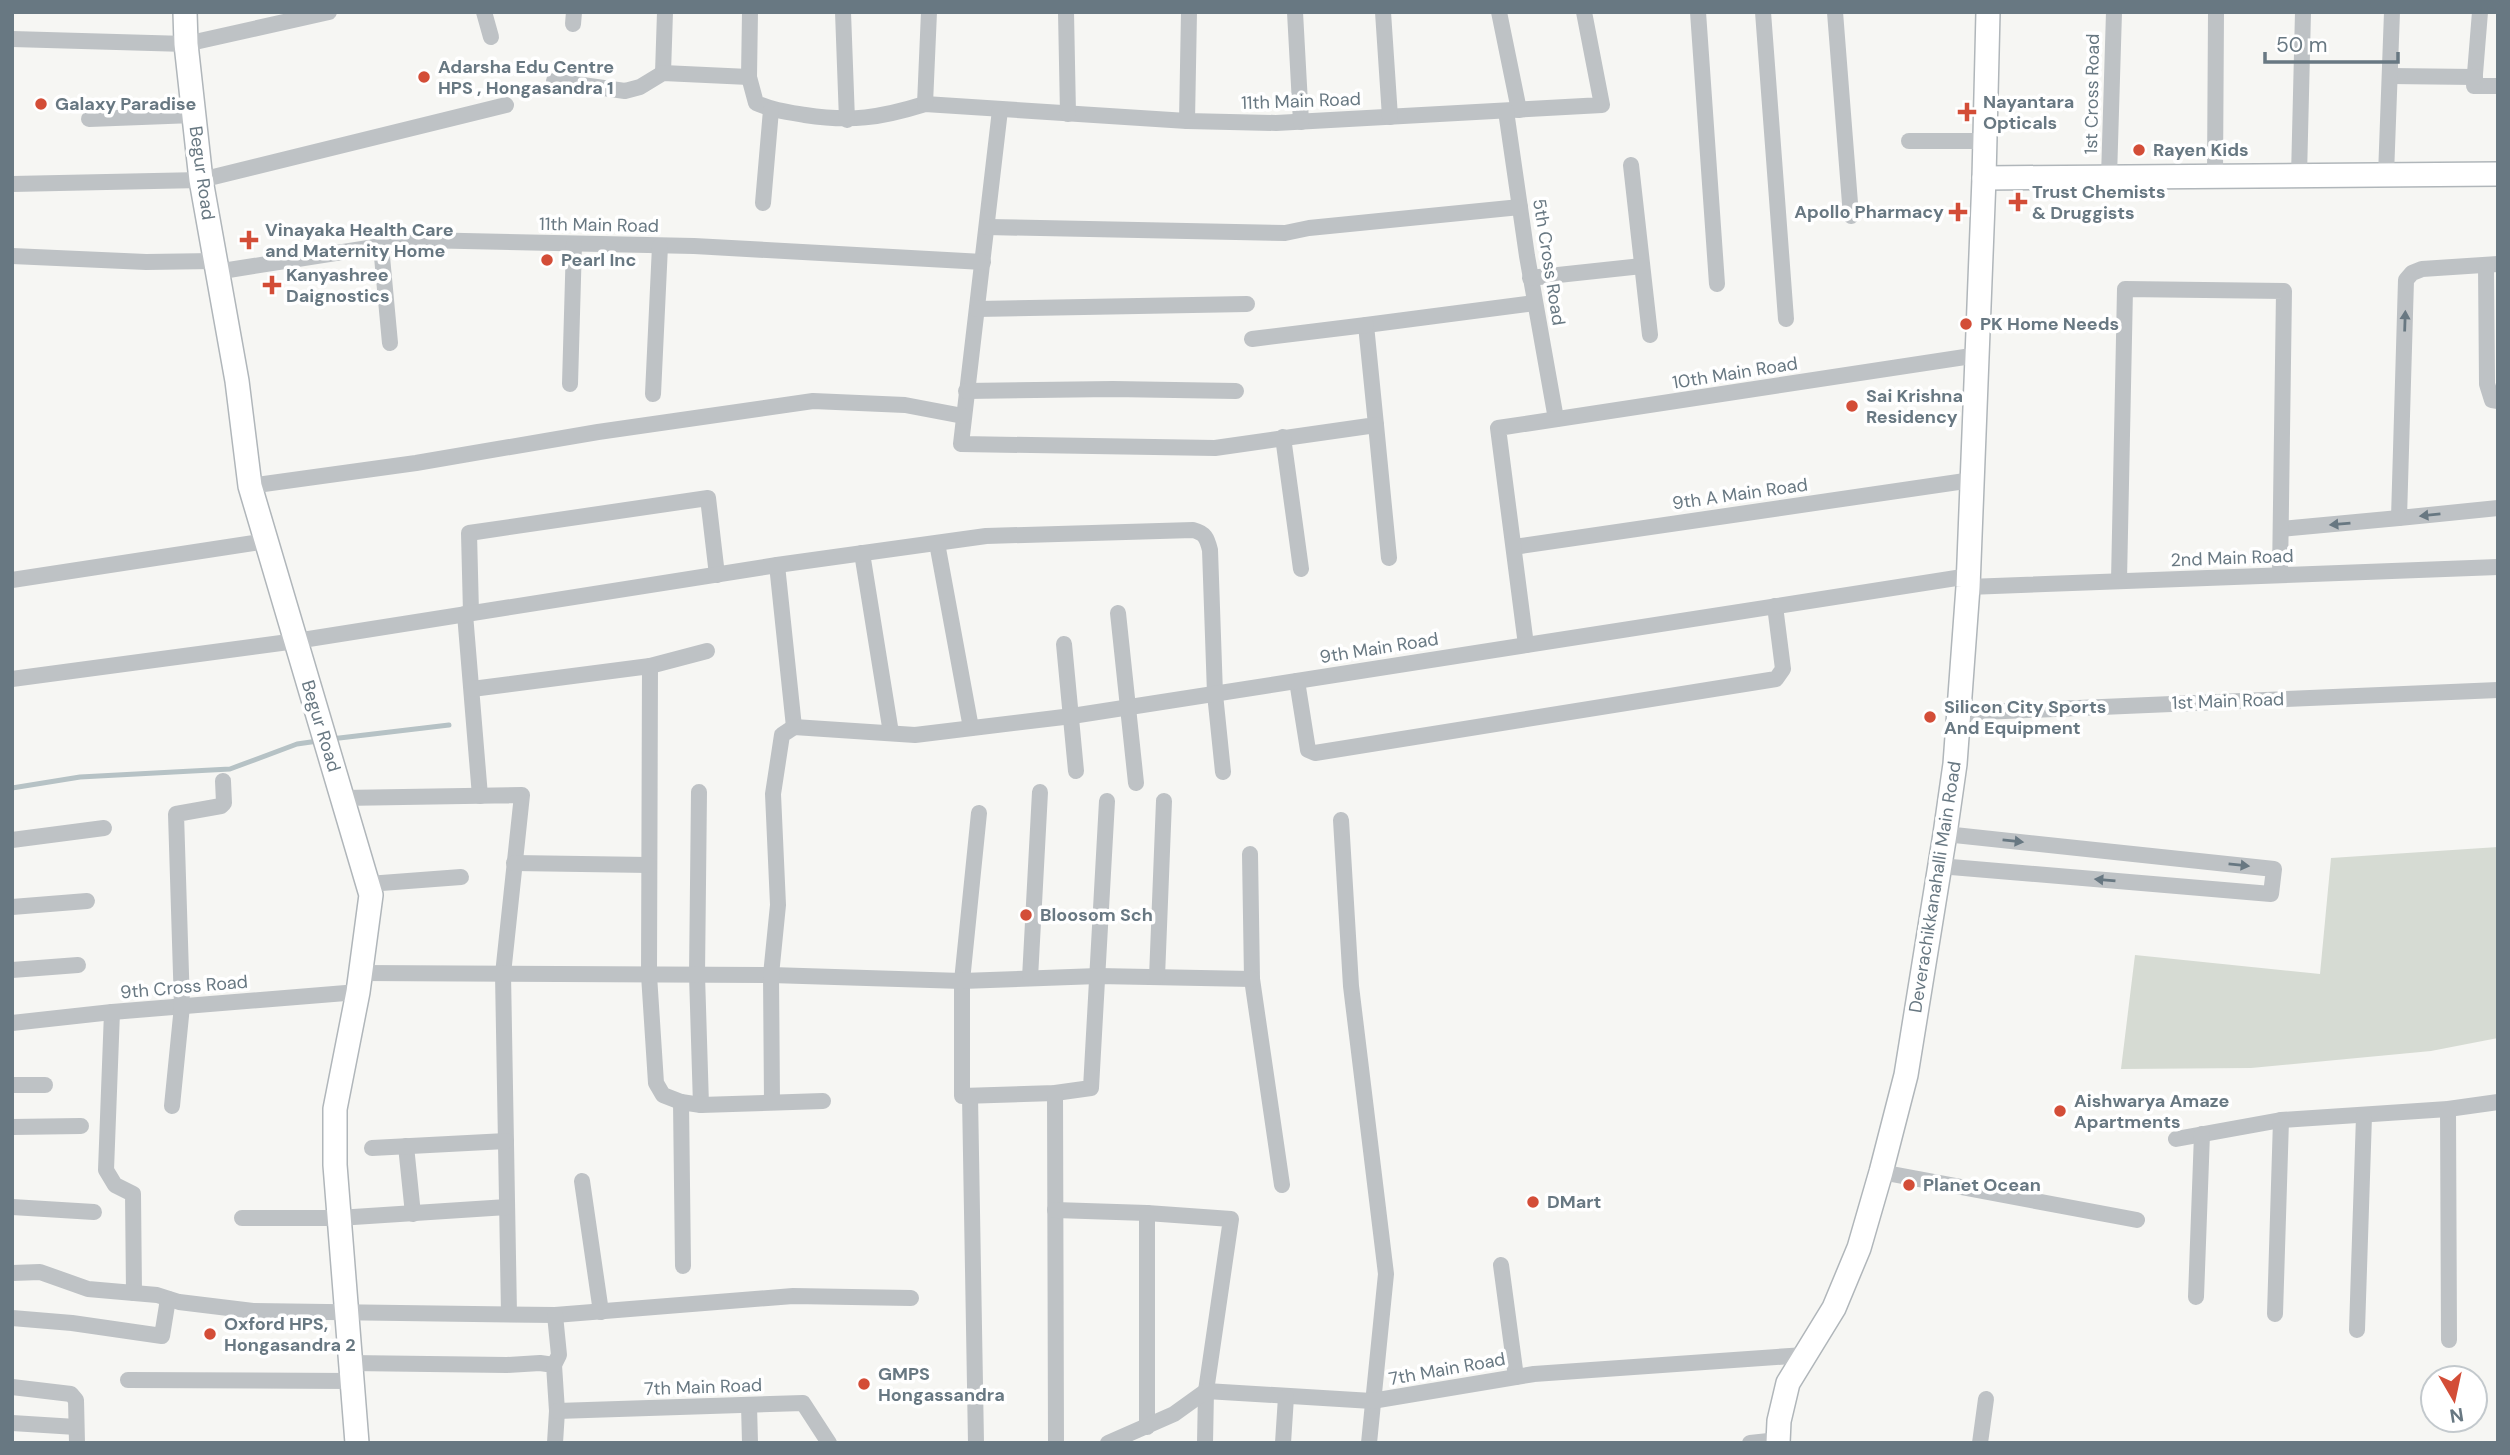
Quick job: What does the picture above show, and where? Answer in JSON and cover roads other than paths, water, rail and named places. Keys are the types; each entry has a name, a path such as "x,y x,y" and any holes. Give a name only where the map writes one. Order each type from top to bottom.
{"street":[{"name":"Begur Road","path":"185,12 201,180 237,381 250,486 371,895 360,983 335,1109 338,1219 357,1443"},
{"path":"12,39 186,44 329,12"},
{"path":"484,12 491,37"},
{"path":"663,72 665,12"},
{"path":"750,12 749,77 756,103 771,110 847,120 888,115 925,104 929,12"},
{"path":"843,12 847,120"},
{"path":"1066,12 1068,114"},
{"path":"1187,121 1189,12"},
{"path":"1295,12 1301,122"},
{"path":"1383,12 1390,117"},
{"name":"5th Cross Road","path":"1499,12 1513,110 1520,207 1556,419"},
{"name":"11th Main Road","path":"925,104 1187,121 1301,122 1602,105 1584,12"},
{"path":"1698,12 1717,284"},
{"path":"1763,12 1786,319"},
{"path":"1835,12 1850,216"},
{"name":"Deverachikkanahalli Main Road","path":"1778,1442 1788,1383 1834,1308 1859,1248 1881,1172 1906,1075 1945,834 1959,713 1968,581 1988,12"},
{"name":"1st Cross Road","path":"2109,177 2114,12"},
{"path":"2215,176 2216,12"},
{"path":"2299,176 2303,12"},
{"path":"2386,175 2392,12"},
{"path":"2480,12 2474,86 2498,86"},
{"path":"554,81 625,91 640,87 663,72 749,77"},
{"path":"2390,76 2475,77"},
{"path":"12,184 201,180 506,105"},
{"path":"763,203 771,110"},
{"path":"1000,110 961,444 1215,448 1376,425"},
{"path":"89,119 194,115"},
{"path":"1909,141 1985,141"},
{"path":"1631,165 1650,335"},
{"path":"1984,178 2498,174"},
{"path":"987,227 1285,233 1309,228 1520,207"},
{"name":"11th Main Road","path":"12,256 215,267 419,240 660,246 983,262"},
{"path":"570,384 574,244"},
{"path":"381,246 390,343"},
{"path":"653,394 660,246"},
{"path":"1530,278 1642,265"},
{"path":"2399,518 2406,280 2412,273 2422,269 2492,265 2487,384 2492,400 2498,401"},
{"path":"2119,581 2125,289 2284,291 2280,575"},
{"path":"1252,339 1535,303"},
{"path":"977,309 1247,304"},
{"path":"1366,325 1389,558"},
{"name":"10th Main Road","path":"1514,547 1498,428 1978,355"},
{"path":"966,391 1236,391"},
{"path":"250,486 813,401 905,405 963,416"},
{"path":"1283,437 1301,569"},
{"name":"9th A Main Road","path":"1514,547 1972,480"},
{"path":"480,796 468,614 469,533 708,498 717,575"},
{"path":"2281,529 2498,508"},
{"path":"12,679 296,641 777,565 986,536 1193,530 1201,532 1207,538 1210,550 1215,694 1223,772"},
{"path":"12,580 267,541"},
{"path":"937,543 971,728"},
{"path":"1514,547 1527,645"},
{"path":"862,553 891,733"},
{"path":"772,1102 771,975 778,905 773,794 782,735 794,727 777,565"},
{"name":"2nd Main Road","path":"1968,581 2119,581 2498,567"},
{"name":"9th Main Road","path":"794,727 915,734 1072,716 1775,606 1968,581"},
{"path":"1297,681 1308,750 1315,753 1776,679 1783,669 1775,606"},
{"path":"1118,613 1136,783"},
{"path":"1064,644 1076,771"},
{"path":"472,689 650,666 707,651"},
{"path":"650,666 649,975 656,1083 663,1095 681,1102 701,1105 823,1101"},
{"name":"1st Main Road","path":"1959,713 2498,690"},
{"path":"172,1106 182,1006 176,814 221,806 224,803 223,781"},
{"path":"699,792 697,975 701,1105"},
{"path":"1030,978 1040,792"},
{"path":"342,798 522,795 503,974 509,1314"},
{"path":"979,813 962,981 962,1096 1055,1093 1091,1088 1107,801"},
{"path":"1157,977 1164,801"},
{"path":"1341,820 1351,986 1385,1273 1369,1443"},
{"path":"12,840 104,828"},
{"path":"1939,866 2272,894 2274,869 1945,834"},
{"path":"1250,854 1252,979 1282,1185"},
{"path":"514,863 649,865"},
{"path":"368,884 461,877"},
{"path":"12,907 87,901"},
{"path":"12,970 78,965"},
{"name":"9th Cross Road","path":"12,1023 182,1006 360,983 503,974 771,975 962,981 1098,976 1252,979"},
{"path":"112,1012 106,1170 115,1185 133,1194 134,1293"},
{"path":"12,1085 45,1086"},
{"path":"1055,1093 1056,1443"},
{"path":"970,1096 976,1443"},
{"path":"681,1102 683,1266"},
{"path":"2176,1139 2281,1120 2364,1116 2498,1102"},
{"path":"2448,1109 2449,1340"},
{"path":"2357,1330 2364,1116"},
{"path":"2275,1314 2281,1120"},
{"path":"12,1127 81,1126"},
{"path":"2196,1297 2202,1134"},
{"path":"372,1148 506,1141"},
{"path":"406,1146 413,1214"},
{"path":"1881,1172 2137,1220"},
{"path":"582,1181 601,1311"},
{"path":"242,1218 338,1219 507,1207"},
{"path":"12,1208 94,1212"},
{"path":"1055,1210 1231,1219 1206,1391 1205,1443"},
{"path":"1147,1213 1147,1427"},
{"path":"1501,1265 1516,1377"},
{"path":"12,1273 40,1272 88,1289 157,1295 180,1302 253,1311 555,1315 793,1296 911,1298"},
{"path":"12,1318 72,1323 162,1336 168,1298"},
{"path":"555,1315 559,1355 554,1365 557,1411 555,1443"},
{"name":"7th Main Road","path":"1206,1391 1372,1401 1516,1377 1805,1354"},
{"path":"128,1380 540,1363 554,1365"},
{"path":"12,1387 71,1394 76,1400 77,1435 12,1423"},
{"path":"1108,1443 1130,1438 1174,1414 1206,1391"},
{"path":"1283,1443 1286,1397"},
{"path":"1980,1443 1986,1399"},
{"name":"7th Main Road","path":"557,1411 803,1404 829,1443"},
{"path":"749,1405 750,1443"},
{"path":"1750,1443 1778,1442"}],"waterway":[{"path":"331,739 449,725"},
{"path":"12,788 80,777 230,769 297,744 318,741"}],"place":[{"name":"Adarsha Edu Centre HPS , Hongasandra 1","path":"424,77"},
{"name":"Galaxy Paradise","path":"41,104"},
{"name":"Nayantara Opticals","path":"1967,112"},
{"name":"Rayen Kids","path":"2139,150"},
{"name":"Trust Chemists & Druggists","path":"2018,202"},
{"name":"Apollo Pharmacy","path":"1958,212"},
{"name":"Vinayaka Health Care and Maternity Home","path":"249,240"},
{"name":"Pearl Inc","path":"547,260"},
{"name":"Kanyashree Daignostics","path":"272,285"},
{"name":"PK Home Needs","path":"1966,324"},
{"name":"Sai Krishna Residency","path":"1852,406"},
{"name":"Silicon City Sports And Equipment","path":"1930,717"},
{"name":"Bloosom Sch","path":"1026,915"},
{"name":"Aishwarya Amaze Apartments","path":"2060,1111"},
{"name":"Planet Ocean","path":"1909,1185"},
{"name":"DMart","path":"1533,1202"},
{"name":"Oxford HPS, Hongasandra 2","path":"210,1334"},
{"name":"GMPS Hongassandra","path":"864,1384"}]}
